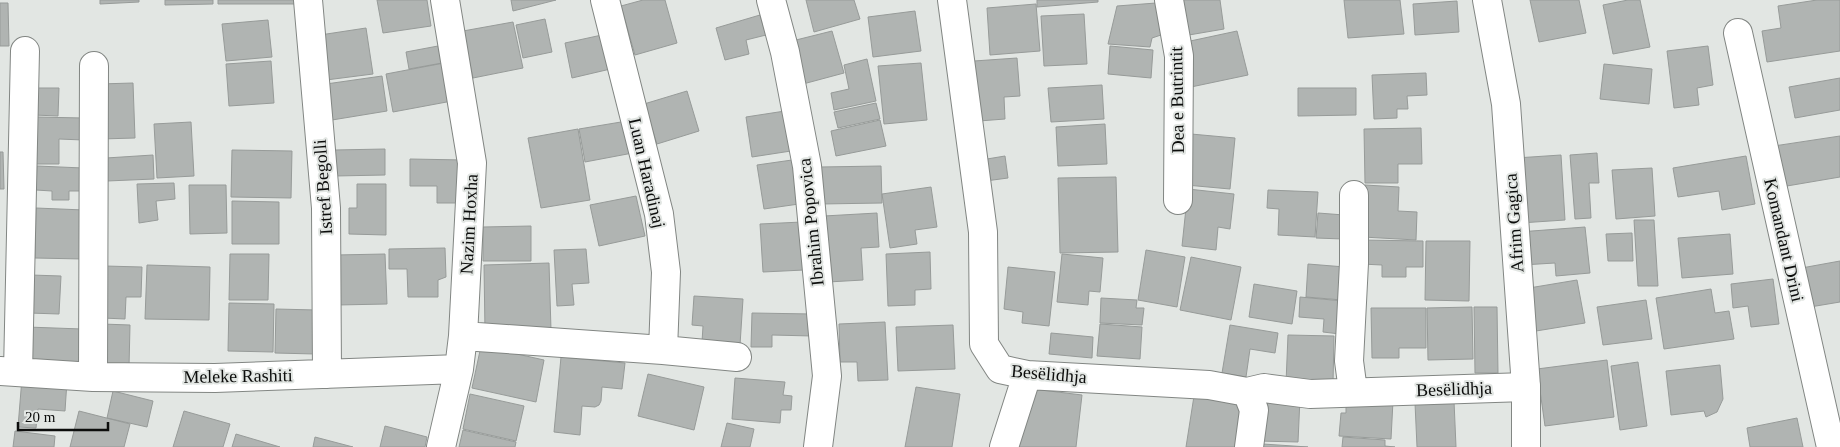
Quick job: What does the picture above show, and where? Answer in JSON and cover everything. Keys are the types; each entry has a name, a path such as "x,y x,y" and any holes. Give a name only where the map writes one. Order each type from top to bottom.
{"street":[{"name":"Istref Begolli","path":"308,0 326,208 327,374"},
{"name":"Nazim Hoxha","path":"441,447 459,369 463,336 472,163 446,0"},
{"name":"Luan Haradinaj","path":"605,0 659,214 666,272 663,350"},
{"name":"Ibrahim Popovica","path":"771,0 785,52 806,166 827,376 818,447"},
{"name":"Besëlidhja","path":"952,0 983,232 984,344 1000,369 1027,375 1209,385 1248,392 1264,388 1310,394 1353,391 1526,387"},
{"name":"Dea e Butrintit","path":"1170,0 1179,56 1178,200"},
{"name":"Afrim Gagica","path":"1487,0 1506,104 1526,387 1526,447"},
{"name":"Komandant Drini","path":"1738,33 1831,447"},
{"name":"Meleke Rashiti","path":"25,51 9,371 93,377 215,378 459,369"},
{"path":"93,377 94,66"},
{"path":"1353,391 1349,361 1354,263 1354,195"},
{"path":"463,336 737,357"},
{"path":"1004,447 1027,375"},
{"path":"1248,392 1254,410 1249,447"}],"building":[{"path":"100,0 139,0 139,2 100,4"},
{"path":"165,0 213,0 213,4 165,5"},
{"path":"218,0 302,0 302,4 218,4"},
{"path":"377,0 427,0 431,26 383,33"},
{"path":"511,0 556,0 513,11"},
{"path":"643,0 665,0 677,43 635,55 621,6"},
{"path":"806,0 854,0 860,19 814,32"},
{"path":"1037,0 1098,0 1098,2 1037,7"},
{"path":"1177,0 1220,0 1224,29 1183,36"},
{"path":"1344,0 1400,0 1404,34 1348,38"},
{"path":"1530,0 1579,0 1586,33 1539,42"},
{"path":"1628,0 1640,0 1650,47 1613,54 1603,5"},
{"path":"1817,0 1840,0 1840,51 1767,62 1762,31 1781,28 1778,6"},
{"path":"1457,1 1459,32 1415,35 1413,4"},
{"path":"0,3 8,3 9,46 0,46"},
{"path":"1156,3 1161,35 1152,38 1150,47 1108,44 1117,6"},
{"path":"1036,4 1040,51 990,55 987,8"},
{"path":"915,11 921,51 873,57 868,17"},
{"path":"1084,14 1087,64 1044,66 1041,16"},
{"path":"760,15 766,35 746,40 749,54 725,60 716,28"},
{"path":"545,19 552,52 523,58 516,25"},
{"path":"268,20 272,57 226,61 222,24"},
{"path":"513,22 523,68 473,78 463,31"},
{"path":"366,28 373,74 326,80 320,35"},
{"path":"832,31 844,73 803,84 792,41"},
{"path":"1237,31 1248,75 1191,87 1181,43"},
{"path":"611,33 619,67 572,78 565,43"},
{"path":"438,46 442,63 409,69 406,52"},
{"path":"1110,46 1153,50 1151,78 1108,74"},
{"path":"1708,46 1713,85 1697,88 1699,105 1674,108 1667,51"},
{"path":"1017,58 1020,96 1004,97 1005,119 979,121 974,61"},
{"path":"867,59 876,101 834,110 831,93 849,89 844,65"},
{"path":"271,61 274,103 229,106 226,64"},
{"path":"444,63 452,101 393,112 386,74"},
{"path":"921,63 927,120 884,124 878,66"},
{"path":"1604,64 1652,69 1649,104 1600,99"},
{"path":"1426,73 1427,95 1407,96 1408,109 1397,109 1397,118 1374,119 1372,75"},
{"path":"382,76 387,111 332,120 326,84"},
{"path":"1840,78 1840,110 1795,118 1789,87"},
{"path":"133,83 135,138 101,139 99,84"},
{"path":"1102,85 1104,119 1051,122 1048,88"},
{"path":"34,88 59,88 58,116 34,115"},
{"path":"1298,88 1356,88 1356,115 1298,116"},
{"path":"687,91 699,131 657,144 644,104"},
{"path":"876,103 880,119 838,128 834,112"},
{"path":"785,111 791,151 752,157 746,117"},
{"path":"37,117 83,118 83,140 59,139 59,164 36,164"},
{"path":"633,120 638,152 585,162 579,129"},
{"path":"880,120 886,146 836,156 831,131"},
{"path":"191,122 194,176 157,178 154,124"},
{"path":"1105,124 1107,164 1058,166 1056,127"},
{"path":"1421,128 1422,164 1398,164 1398,183 1365,183 1364,129"},
{"path":"578,129 590,200 541,208 528,138"},
{"path":"1191,134 1235,138 1230,189 1186,185"},
{"path":"1840,136 1840,177 1781,187 1774,146"},
{"path":"385,149 385,175 335,176 335,150"},
{"path":"232,150 292,151 291,198 231,197"},
{"path":"0,152 3,152 4,189 0,189"},
{"path":"1597,153 1599,183 1589,183 1591,218 1575,219 1570,155"},
{"path":"153,155 154,179 107,181 106,158"},
{"path":"1561,155 1565,220 1520,223 1516,158"},
{"path":"1005,156 1008,178 978,182 975,161"},
{"path":"1746,156 1755,204 1722,210 1719,191 1678,197 1673,168"},
{"path":"410,159 464,160 464,203 437,203 437,186 410,186"},
{"path":"792,160 799,204 764,209 757,165"},
{"path":"37,166 83,168 82,191 69,191 69,200 52,200 52,191 36,190"},
{"path":"881,166 882,203 821,204 820,167"},
{"path":"1652,168 1655,216 1616,219 1612,170"},
{"path":"1116,177 1118,252 1060,253 1058,178"},
{"path":"174,183 175,199 156,201 158,220 139,223 137,184"},
{"path":"357,184 386,184 386,235 349,234 349,208 357,208"},
{"path":"189,185 226,185 227,233 190,234"},
{"path":"1365,185 1399,187 1398,211 1417,212 1416,240 1363,237"},
{"path":"931,187 937,227 915,230 917,244 890,248 882,194"},
{"path":"1188,189 1234,194 1230,229 1218,227 1216,250 1182,246"},
{"path":"1268,190 1318,192 1315,237 1278,235 1279,209 1267,208"},
{"path":"636,196 645,236 599,246 590,205"},
{"path":"232,201 279,202 279,244 232,244"},
{"path":"36,208 84,210 83,259 35,258"},
{"path":"877,213 879,247 861,248 863,280 828,282 824,216"},
{"path":"1318,213 1344,215 1343,239 1316,238"},
{"path":"1634,220 1654,220 1658,286 1638,286"},
{"path":"802,222 804,270 763,272 760,224"},
{"path":"531,226 531,261 483,261 483,227"},
{"path":"1585,227 1590,273 1556,276 1555,263 1522,265 1519,232"},
{"path":"1632,233 1633,261 1608,261 1606,234"},
{"path":"1730,234 1733,274 1682,278 1678,238"},
{"path":"1361,240 1423,241 1423,267 1406,267 1406,277 1382,277 1382,265 1361,264"},
{"path":"1426,241 1470,241 1469,301 1425,300"},
{"path":"445,248 446,277 438,280 438,297 408,297 407,269 389,269 389,249"},
{"path":"586,249 589,283 572,284 574,305 557,306 554,250"},
{"path":"1146,250 1185,257 1177,307 1138,300"},
{"path":"930,252 931,289 915,290 915,305 888,306 886,254"},
{"path":"230,254 269,254 268,300 229,300"},
{"path":"385,254 387,304 337,305 336,255"},
{"path":"1062,254 1103,258 1100,292 1089,291 1088,305 1057,302"},
{"path":"1191,257 1241,267 1231,320 1180,310"},
{"path":"1840,261 1840,302 1804,308 1796,269"},
{"path":"549,263 551,330 485,332 484,265"},
{"path":"1308,264 1345,267 1342,300 1306,297"},
{"path":"147,265 210,267 209,320 145,319"},
{"path":"105,266 142,267 141,297 126,297 125,319 103,318"},
{"path":"1008,267 1055,272 1049,326 1022,323 1023,312 1004,309"},
{"path":"31,275 61,276 59,314 29,313"},
{"path":"1773,279 1779,324 1751,327 1748,306 1733,308 1731,284"},
{"path":"1577,280 1585,323 1536,331 1529,288"},
{"path":"1254,284 1297,291 1292,324 1249,317"},
{"path":"1711,289 1715,313 1729,311 1734,339 1664,349 1656,298"},
{"path":"694,296 743,299 740,345 702,342 703,326 692,325"},
{"path":"1300,297 1343,301 1340,334 1323,332 1324,319 1299,317"},
{"path":"1101,298 1137,300 1136,308 1144,308 1142,325 1100,323"},
{"path":"1646,300 1652,339 1603,345 1597,307"},
{"path":"229,303 274,304 273,352 228,351"},
{"path":"1472,307 1473,359 1428,360 1427,308"},
{"path":"1474,307 1497,307 1498,373 1475,373"},
{"path":"1371,308 1426,308 1426,348 1399,348 1399,358 1372,358"},
{"path":"276,309 316,310 315,354 275,353"},
{"path":"752,313 812,314 812,336 772,335 772,347 751,347"},
{"path":"885,322 888,380 858,381 857,362 840,362 839,324"},
{"path":"102,324 130,325 129,367 100,366"},
{"path":"1100,324 1142,327 1140,359 1097,356"},
{"path":"953,325 955,369 898,371 896,327"},
{"path":"1230,325 1278,333 1275,353 1250,349 1246,377 1222,373"},
{"path":"27,327 82,329 80,365 26,362"},
{"path":"1051,333 1093,337 1092,358 1049,354"},
{"path":"1288,335 1334,336 1333,384 1286,383"},
{"path":"481,346 544,360 536,402 472,388"},
{"path":"561,357 625,363 622,389 602,387 599,405 595,407 582,406 580,435 554,432"},
{"path":"1607,360 1614,417 1545,426 1537,369"},
{"path":"1638,362 1647,426 1620,430 1611,366"},
{"path":"1720,365 1723,399 1717,412 1706,417 1704,411 1671,415 1666,371"},
{"path":"648,374 704,387 694,430 638,416"},
{"path":"22,378 67,381 65,411 38,409 36,428 18,427"},
{"path":"735,378 785,382 783,395 792,396 791,410 781,410 780,423 732,419"},
{"path":"916,387 960,394 952,447 905,447"},
{"path":"1025,388 1082,395 1076,447 1018,447"},
{"path":"113,391 153,401 147,427 107,418"},
{"path":"470,394 524,406 516,441 463,429"},
{"path":"1194,396 1245,404 1239,447 1186,447"},
{"path":"1267,396 1300,398 1298,442 1258,441"},
{"path":"1346,398 1393,401 1391,439 1339,436 1341,413 1346,413"},
{"path":"1454,401 1456,447 1417,447 1415,403"},
{"path":"79,411 130,424 124,447 70,447"},
{"path":"184,411 230,424 223,447 173,447"},
{"path":"1797,418 1803,447 1750,447 1747,428"},
{"path":"727,423 754,429 750,447 721,447"},
{"path":"385,426 427,437 425,447 380,447"},
{"path":"463,430 516,442 515,447 459,447"},
{"path":"15,431 55,436 54,447 13,447"},
{"path":"236,434 280,447 232,447"},
{"path":"315,437 353,447 313,447"},
{"path":"1343,437 1385,440 1385,446 1395,447 1342,447"},
{"path":"1263,444 1308,447 1262,447"}]}
